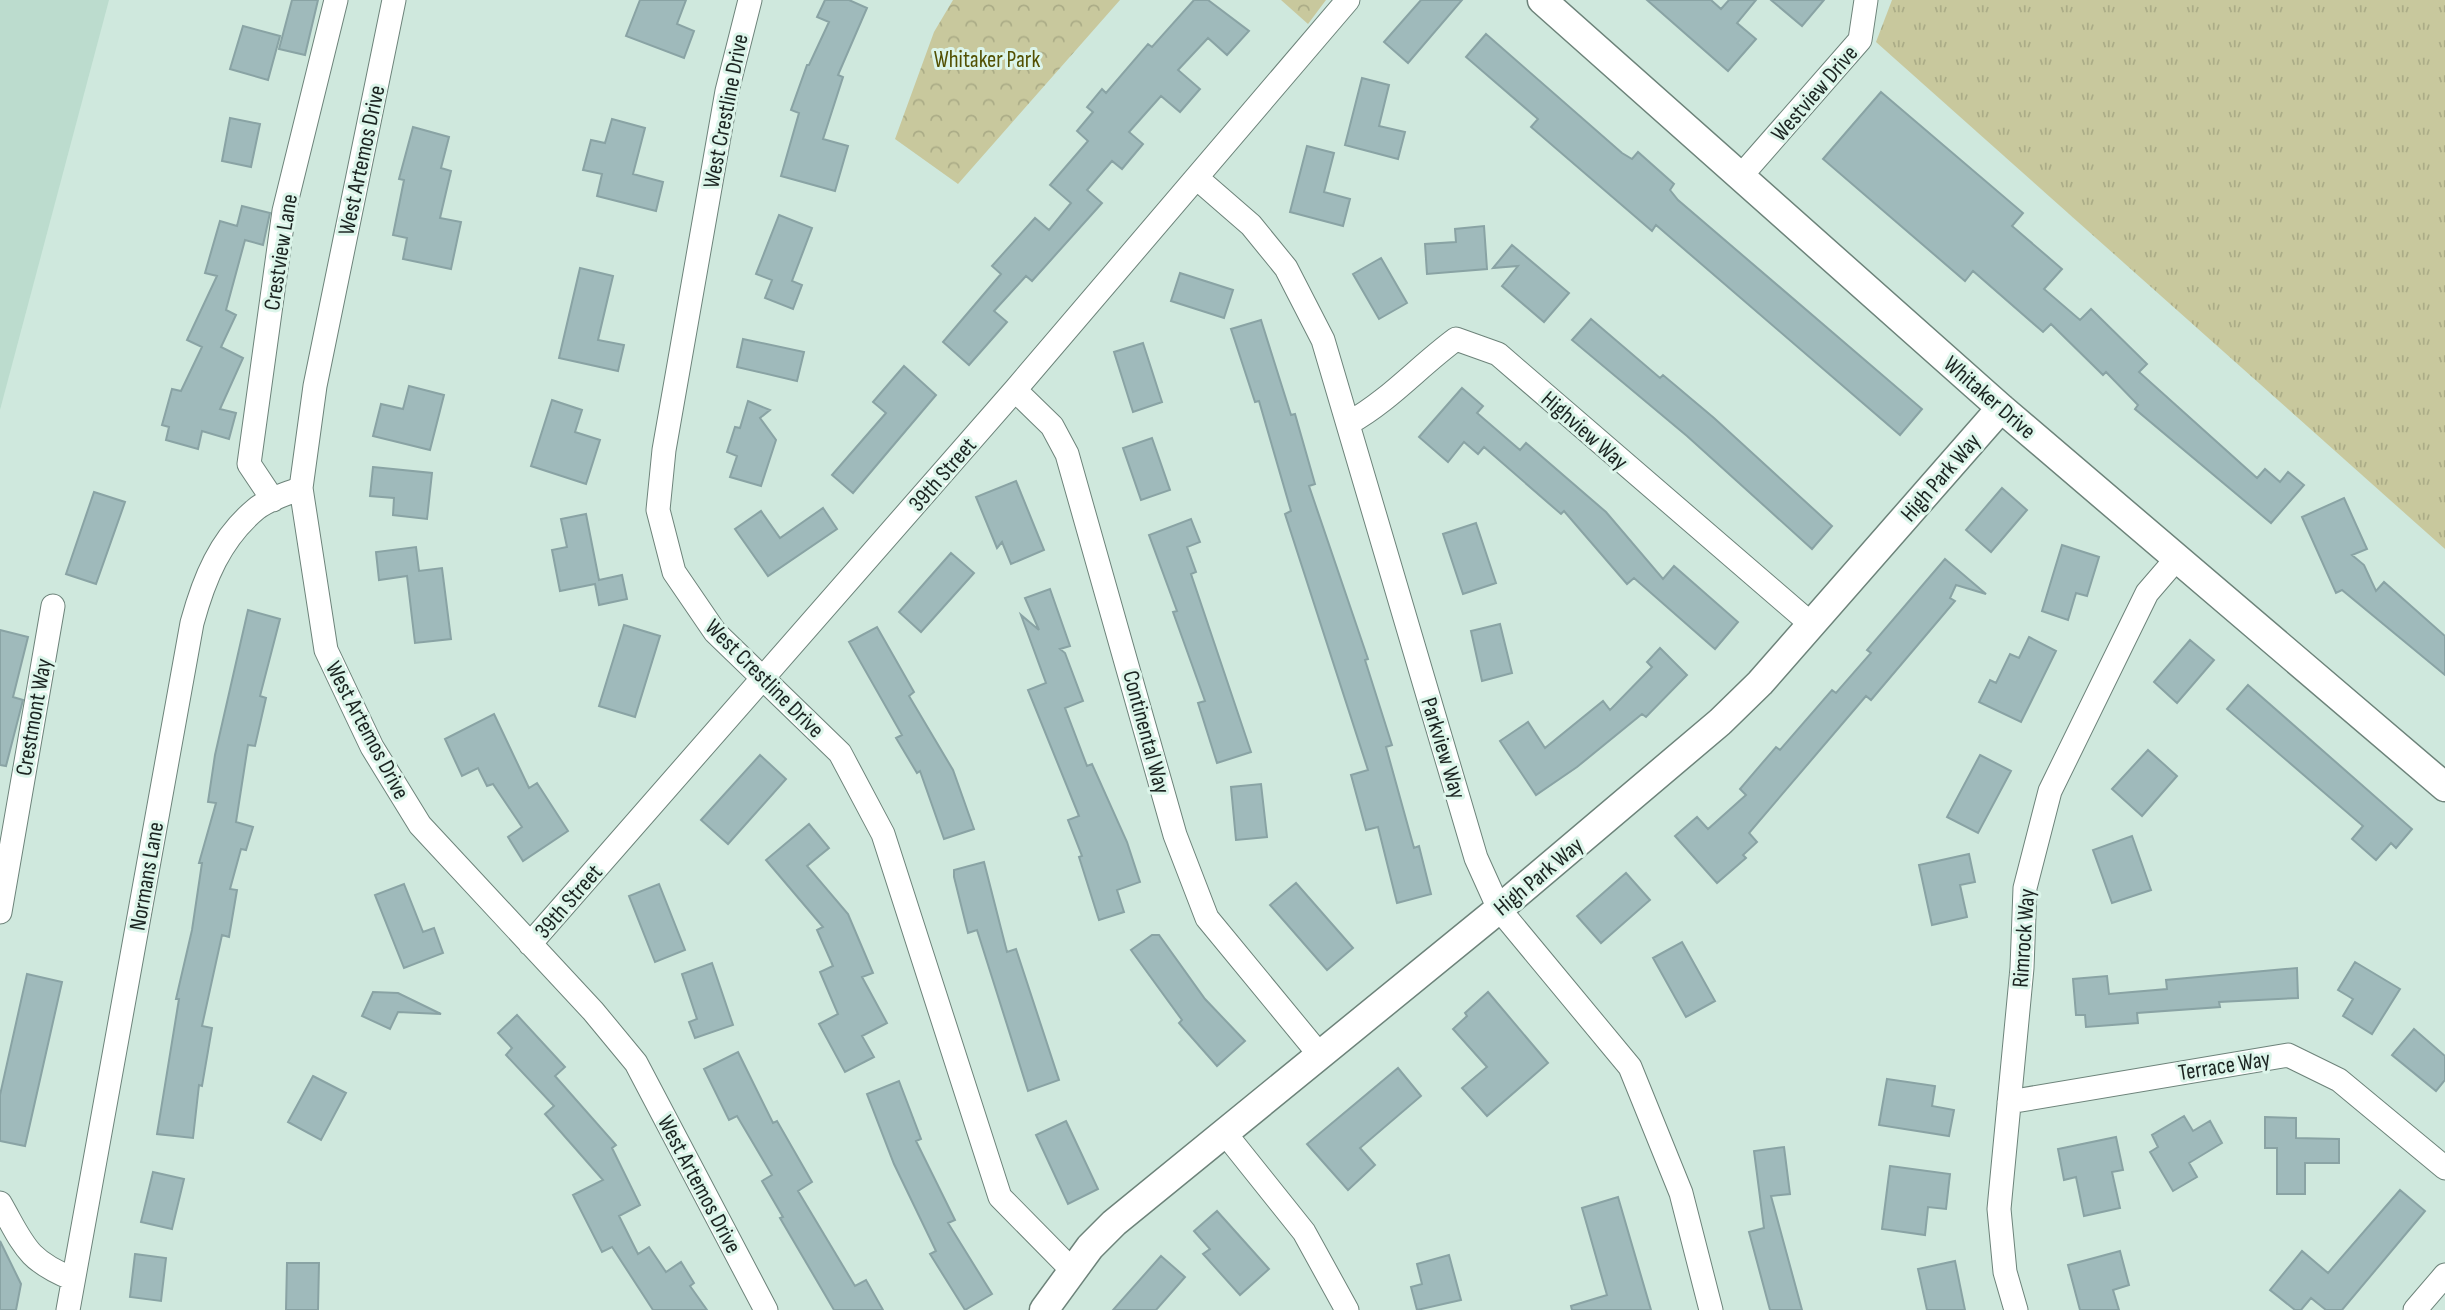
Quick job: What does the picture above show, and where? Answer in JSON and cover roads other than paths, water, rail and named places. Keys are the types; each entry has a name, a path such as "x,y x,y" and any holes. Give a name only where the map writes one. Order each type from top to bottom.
{"street":[{"name":"Crestview Lane","path":"273,500 249,464 284,211 335,0"},
{"name":"West Artemos Drive","path":"394,0 315,386 301,488 326,650 372,747 420,825 593,1011 636,1063 766,1310"},
{"name":"West Crestline Drive","path":"750,0 727,91 664,450 658,510 674,572 715,632 840,753 883,834 1000,1196 1072,1270"},
{"name":"39th Street","path":"530,944 1015,390 1348,0"},
{"name":"Whitaker Drive","path":"1542,0 2001,408 2445,787"},
{"name":"Westview Drive","path":"1740,177 1860,40 1866,0"},
{"name":"Parkview Way","path":"1198,178 1251,225 1286,268 1323,340 1476,858 1499,909 1630,1067 1681,1193 1711,1310"},
{"name":"Highview Way","path":"1349,424 1396,393 1420,366 1456,339 1497,354 1811,624"},
{"name":"Continental Way","path":"1015,390 1052,426 1067,454 1175,835 1207,918 1319,1054"},
{"name":"High Park Way","path":"1044,1310 1072,1270 1114,1223 1499,909 1720,722 1760,683 2001,408"},
{"name":"Normans Lane","path":"68,1310 198,599 224,542 258,508 301,488"},
{"name":"Rimrock Way","path":"2016,1310 2006,1272 1999,1209 2022,968 2025,888 2050,791 2147,593 2178,557"},
{"name":"Crestmont Way","path":"0,912 53,606"},
{"name":"Terrace Way","path":"2009,1101 2288,1055 2339,1080 2445,1168"},
{"path":"1224,1132 1304,1232 1347,1310"},
{"path":"0,1203 24,1246 42,1267 73,1279"},
{"path":"2415,1310 2445,1275"}],"park label":[{"name":"Whitaker Park","path":"987,59"}]}
